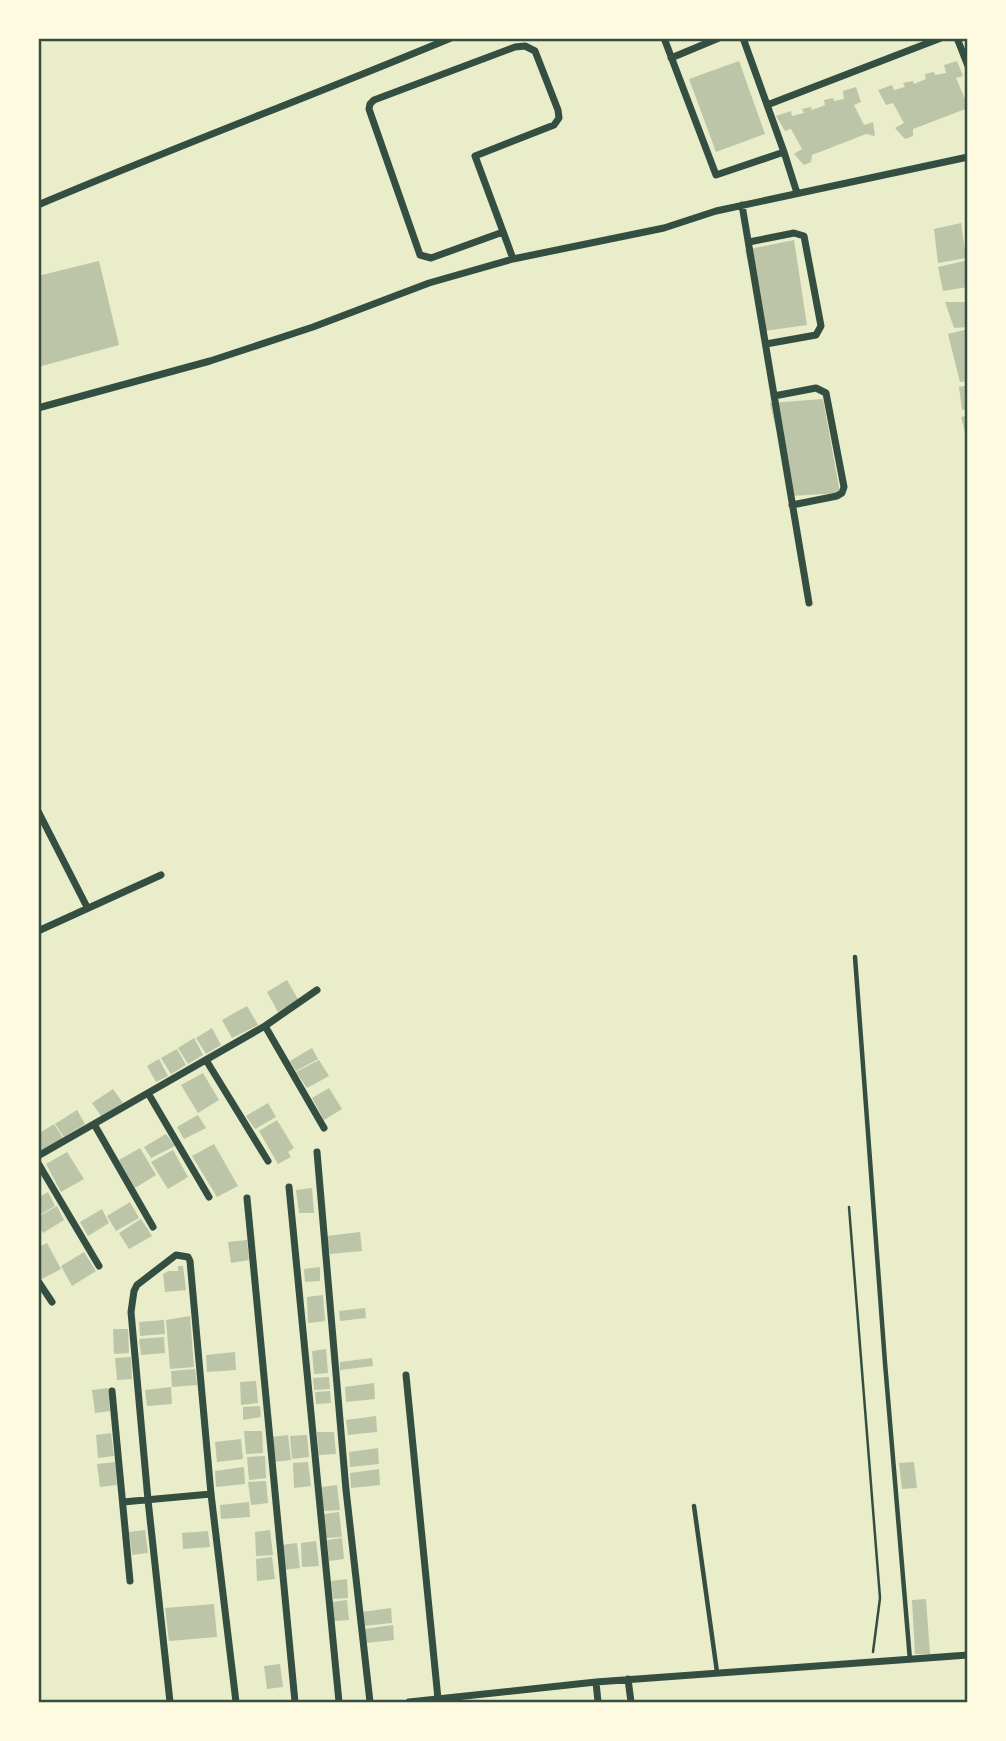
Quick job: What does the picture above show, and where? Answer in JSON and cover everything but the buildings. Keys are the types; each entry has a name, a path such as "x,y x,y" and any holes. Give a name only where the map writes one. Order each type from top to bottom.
{"street":[{"path":"38,205 451,38"},
{"path":"664,38 716,176 784,152"},
{"path":"671,58 719,38"},
{"path":"743,38 797,193"},
{"path":"767,105 942,38"},
{"path":"957,38 968,66"},
{"path":"503,232 430,258 420,255 369,109 374,100 515,47 525,46 535,51 559,118 554,125 475,156 513,259"},
{"path":"38,408 210,361 313,327 429,283 513,259 664,228 743,205 968,157"},
{"path":"743,205 809,603"},
{"path":"749,242 794,233 804,236 821,326 816,335 766,344"},
{"path":"774,396 816,388 826,393 844,487 842,493 837,496 792,505"},
{"path":"38,811 87,907"},
{"path":"38,931 160,875"},
{"path":"38,1156 265,1026 317,990"},
{"path":"265,1026 324,1128"},
{"path":"206,1060 268,1161"},
{"path":"148,1093 209,1196"},
{"path":"94,1124 153,1227"},
{"path":"317,1152 346,1490 370,1703"},
{"path":"38,1163 99,1266"},
{"path":"289,1187 339,1703"},
{"path":"247,1198 295,1703"},
{"path":"170,1703 148,1500 132,1300 137,1285 176,1255 188,1257 190,1261 211,1493 236,1703"},
{"path":"38,1281 52,1302"},
{"path":"406,1375 438,1699"},
{"path":"112,1391 130,1581"},
{"path":"123,1502 211,1493"},
{"path":"409,1703 628,1679 968,1655"},
{"path":"628,1679 631,1703"},
{"path":"596,1682 598,1703"}],"lane":[{"path":"855,957 910,1660"},
{"path":"694,1506 717,1673"}],"path":[{"path":"849,1207 880,1598 872,1662"}]}
